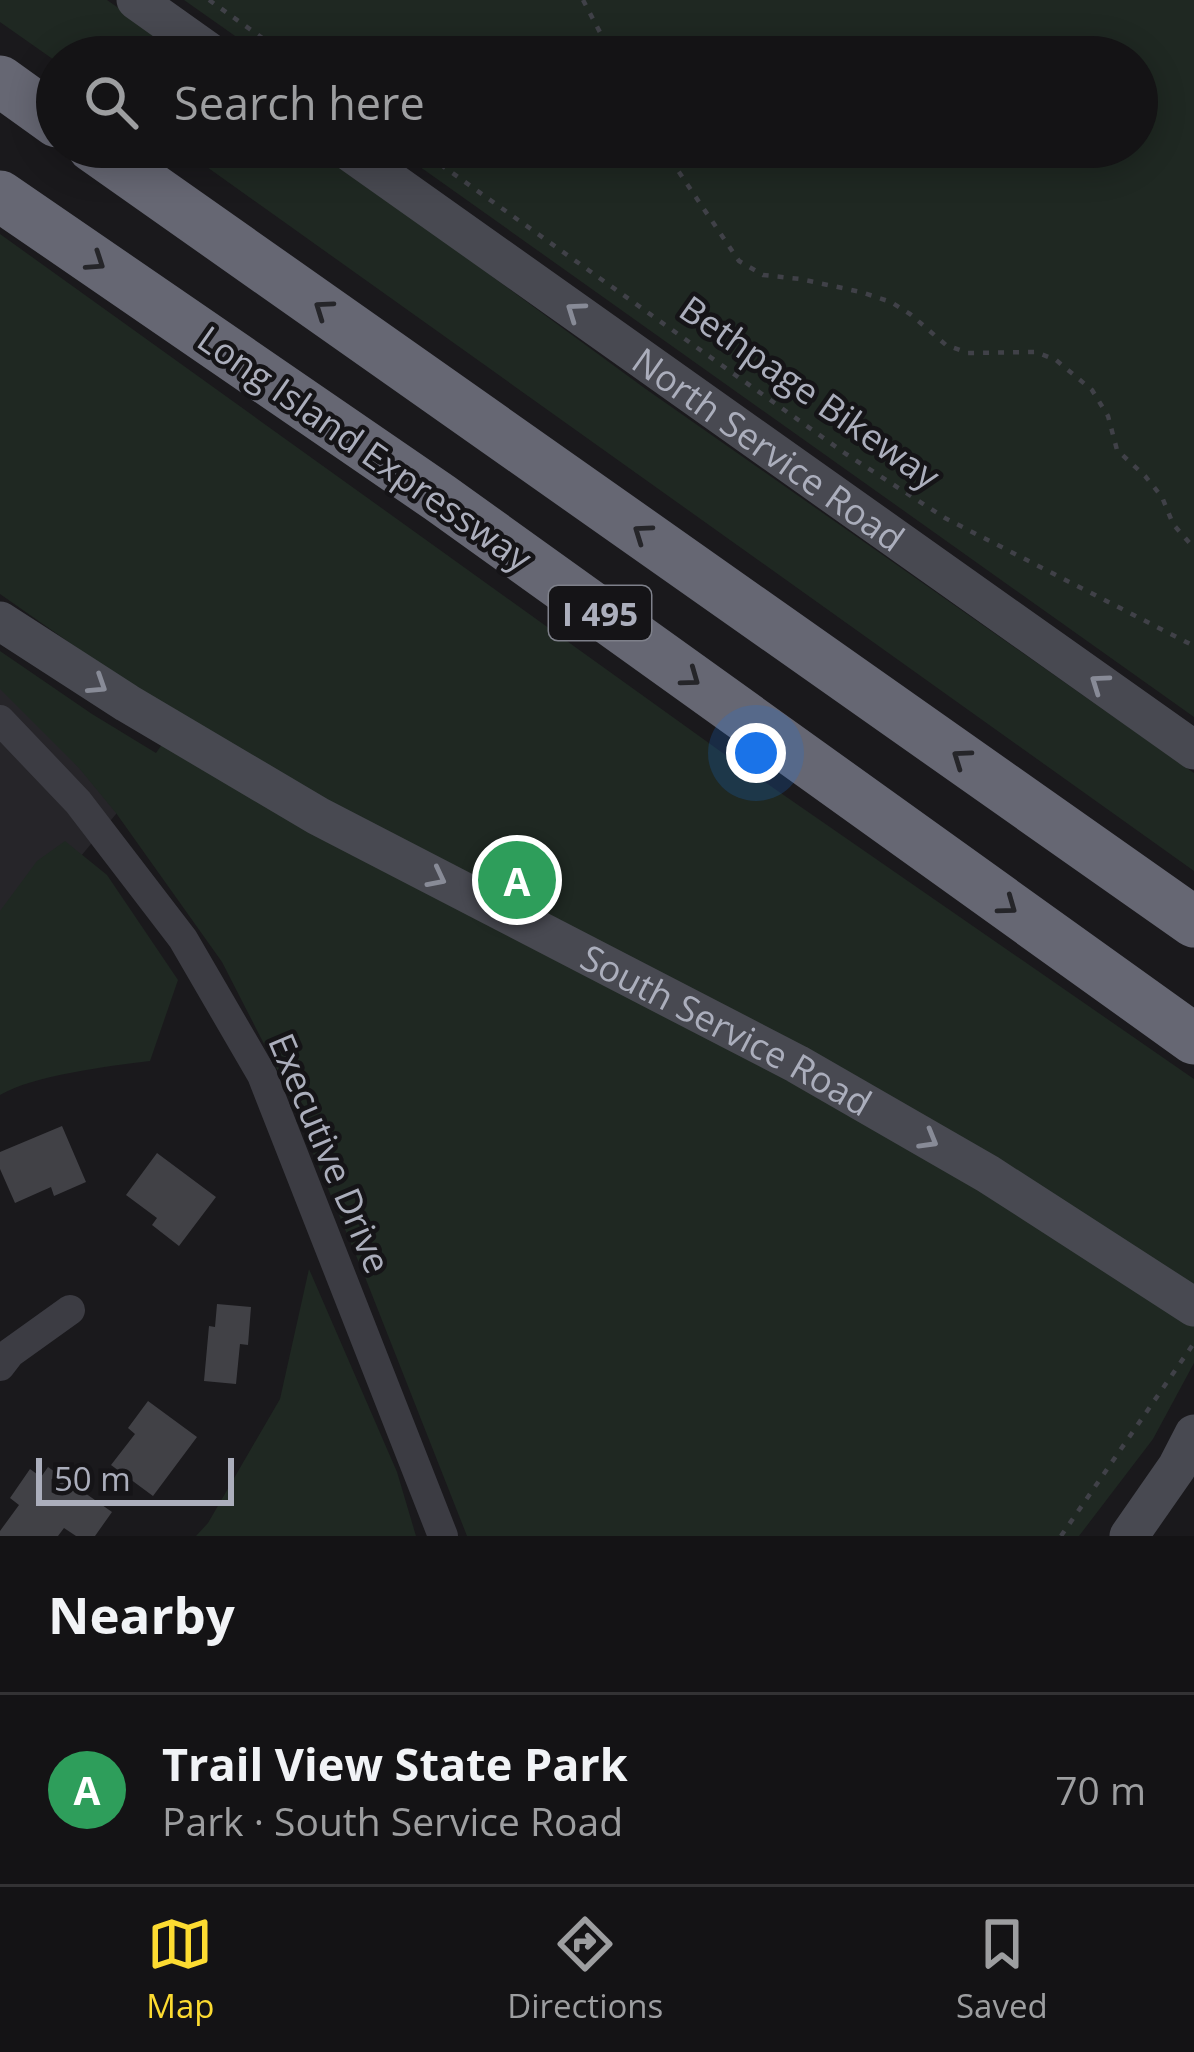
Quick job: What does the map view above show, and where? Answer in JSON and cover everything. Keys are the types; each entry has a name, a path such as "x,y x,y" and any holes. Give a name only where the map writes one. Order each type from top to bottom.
{"highway":[{"path":"0,82 36,107"},
{"name":"I 495","path":"123,168 1194,922"},
{"name":"Long Island Expressway","path":"0,196 440,498 1194,1040"}],"main road":[{"path":"136,0 187,36"},
{"name":"North Service Road","path":"373,168 1194,750"},
{"name":"South Service Road","path":"0,621 127,704 318,816 817,1075 988,1174 1179,1297"},
{"path":"1129,1536 1188,1460"}],"street":[{"name":"Executive Drive","path":"0,720 78,802 183,939 262,1075 442,1536"},
{"path":"0,1366 10,1352 70,1310"}],"path":[{"path":"208,0 259,36"},
{"path":"584,0 602,36"},
{"name":"Bethpage Bikeway","path":"445,168 846,454 945,518 1194,646"},
{"path":"676,168 740,261 763,275 800,279 891,302 946,346 968,353 1036,352 1056,360 1092,390 1108,416 1117,450 1162,497 1173,524 1194,548"},
{"path":"1060,1536 1194,1343"}],"shaded area":[{"path":"0,0 107,0 158,36 36,36 36,47 0,22"},
{"path":"184,0 1194,0 1194,717 422,168 1158,168 1158,36 235,36"},
{"path":"208,168 345,168 643,387 1194,773 1194,871"},
{"path":"0,234 720,751 1194,1079 1194,1363 1153,1439 1079,1536 467,1536 282,1079 222,962 116,813 79,768 0,689 0,651 156,753 177,723 0,594"},
{"path":"0,666 141,772 116,814 0,953"},
{"path":"65,841 107,875 178,980 150,1061 52,1077 0,1095 0,911 37,861"},
{"path":"309,1269 397,1472 416,1536 196,1536 280,1399"}],"building":[{"path":"62,1126 86,1182 54,1196 51,1187 15,1203 0,1169 0,1152"},
{"path":"157,1153 216,1197 179,1246 152,1225 157,1218 126,1195"},
{"path":"217,1304 251,1307 248,1345 240,1344 236,1384 204,1381 209,1326 215,1327"},
{"path":"148,1401 197,1437 153,1496 111,1465 135,1434 128,1428"},
{"path":"48,1467 112,1512 95,1536 76,1536 64,1528 58,1536 0,1536 19,1505 10,1498 30,1469 41,1477"}],"place":[{"name":"Trail View State Park","path":"517,880"}]}
